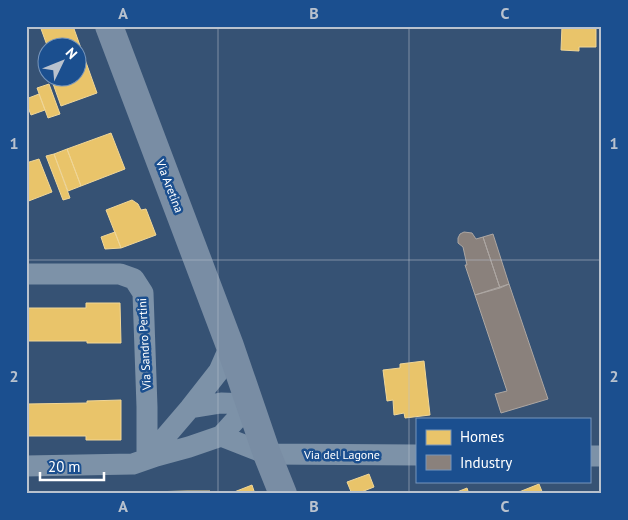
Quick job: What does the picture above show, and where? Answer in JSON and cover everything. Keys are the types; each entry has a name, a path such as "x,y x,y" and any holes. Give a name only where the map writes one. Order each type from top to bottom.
{"street":[{"name":"Via Aretina","path":"109,26 230,346 250,404"},
{"name":"Via Sandro Pertini","path":"26,274 120,274 134,279 143,293 147,407 152,458"},
{"path":"152,458 166,436 219,371 230,346"},
{"path":"190,408 221,403 250,404"},
{"path":"26,466 133,464 221,436 250,404"},
{"path":"250,404 282,494"},
{"path":"221,436 267,454"},
{"name":"Via del Lagone","path":"267,454 416,455"}],"building: Homes":[{"path":"40,26 73,26 77,38 44,38"},
{"path":"562,26 596,26 596,47 579,47 579,51 561,50"},
{"path":"88,68 97,93 61,106 55,88 88,88"},
{"path":"37,88 50,88 60,114 48,118"},
{"path":"39,94 45,110 31,115 26,99"},
{"path":"111,133 125,169 81,186 67,149"},
{"path":"67,149 81,186 68,191 54,154"},
{"path":"54,154 70,198 63,200 46,156"},
{"path":"39,159 52,192 26,202 26,163"},
{"path":"132,200 138,204 141,210 146,209 156,235 121,248 106,210"},
{"path":"115,232 121,248 105,249 101,237"},
{"path":"86,303 120,303 121,343 26,341 26,308 86,308"},
{"path":"424,361 430,415 405,418 404,413 394,415 393,400 387,401 383,370 400,368 400,364"},
{"path":"121,400 121,440 86,440 86,436 26,436 26,404 87,403 87,401"},
{"path":"369,474 374,487 352,494 347,482"},
{"path":"539,484 543,494 514,494"},
{"path":"252,485 255,494 229,494"},
{"path":"467,488 469,494 452,494"},
{"path":"187,491 188,494 108,494 108,493"},
{"path":"187,491 210,491 211,494 188,494"}],"building: Industry":[{"path":"464,232 472,233 476,239 483,237 500,288 475,295 465,265 467,265 463,247 458,243 460,234"},
{"path":"493,234 509,284 500,288 483,237"},
{"path":"509,284 548,399 501,413 495,394 507,391 475,295"}]}
